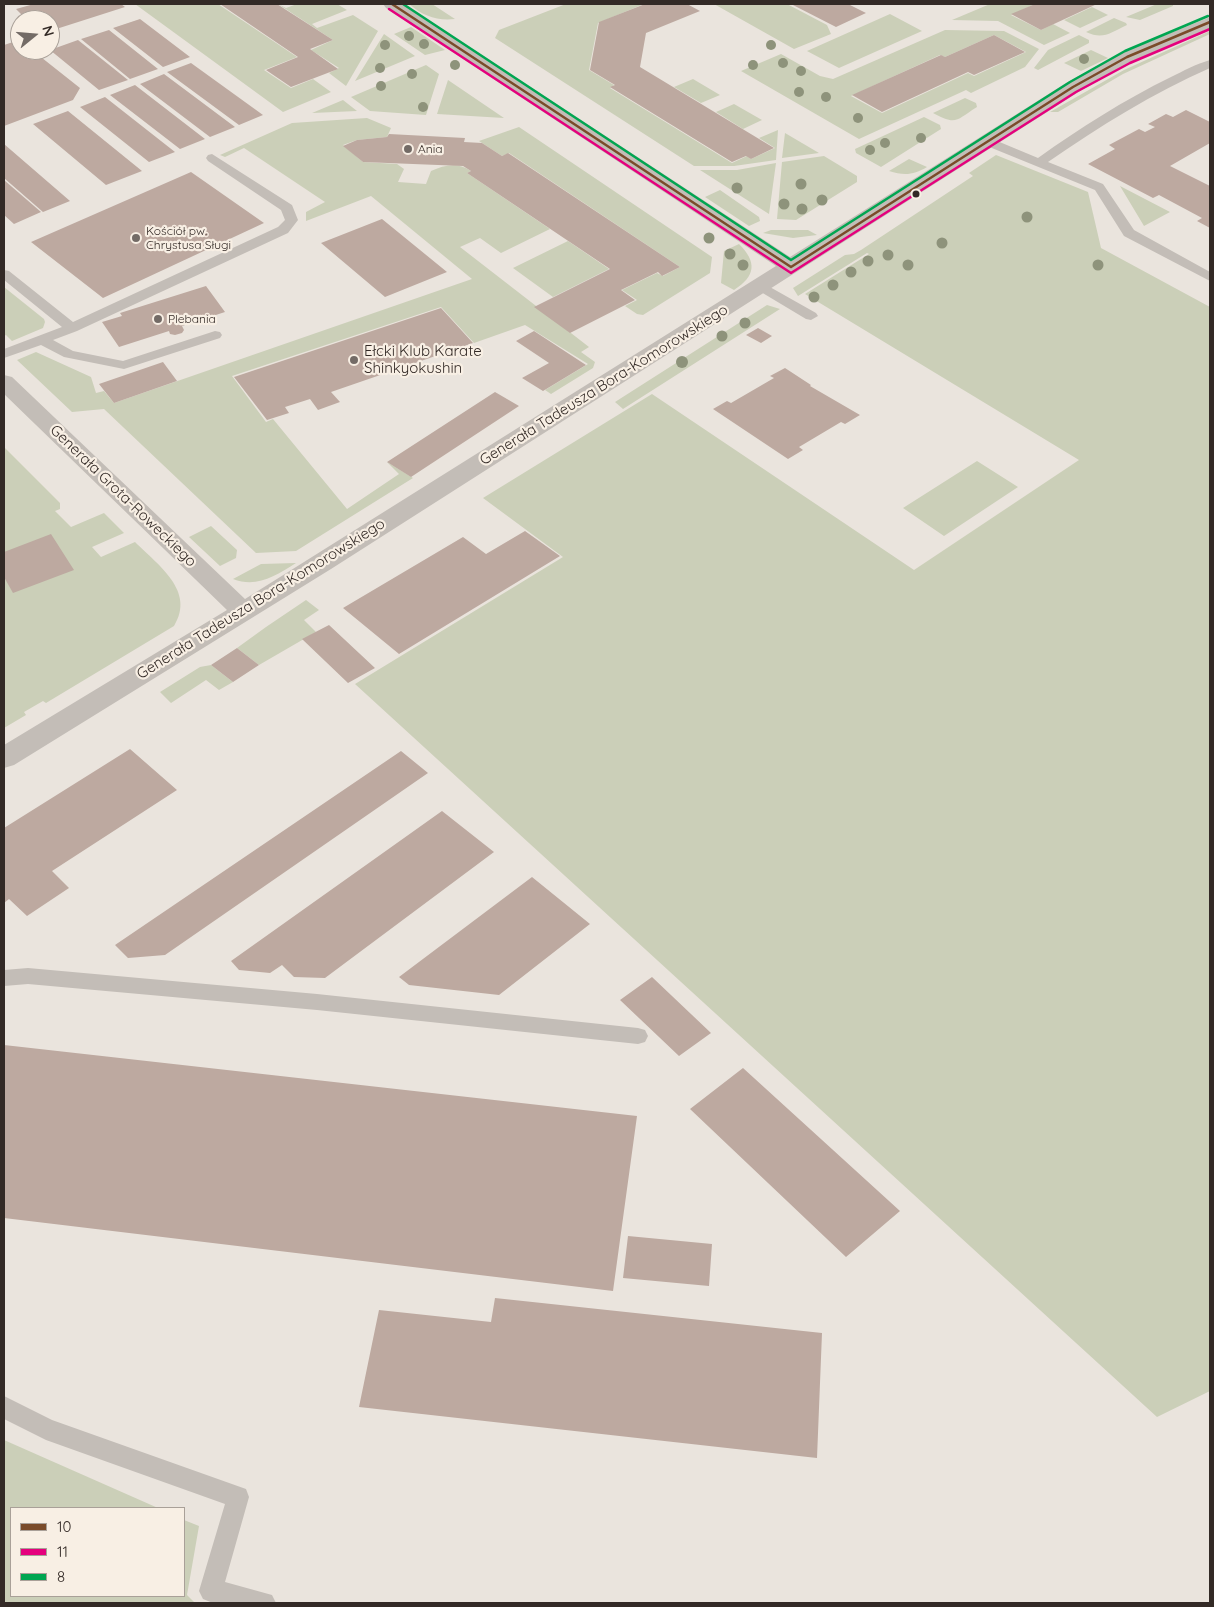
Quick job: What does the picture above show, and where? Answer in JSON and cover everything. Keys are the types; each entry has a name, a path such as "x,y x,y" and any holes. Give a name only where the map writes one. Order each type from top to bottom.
{"street":[{"path":"392,4 791,267"},
{"name":"Generała Tadeusza Bora-Komorowskiego","path":"4,758 761,286 1073,87 1127,58 1210,22"},
{"name":"Generała Grota-Roweckiego","path":"4,382 242,611"}],"lane":[{"path":"1038,163 1090,126 1190,72 1210,64"},
{"path":"986,141 1099,187 1106,194 1124,228 1129,233 1210,277"},
{"path":"4,354 72,328 283,230 292,220 287,208 212,158"},
{"path":"4,274 72,328"},
{"path":"761,286 811,316"},
{"path":"42,340 69,354 124,365 215,335"},
{"path":"4,978 28,976 317,1002 638,1036"},
{"path":"4,1407 46,1429 238,1497 211,1591 264,1603"}],"green space":[{"path":"135,4 218,4 297,57 264,70 291,88 313,79 331,92 283,112"},
{"path":"278,4 286,8 297,4 337,4 347,10 312,24 317,28 353,15 378,31 346,86 329,73 339,68 311,50 333,40"},
{"path":"409,4 432,4 455,19 430,17"},
{"path":"566,4 644,4 598,23 589,70 614,85 610,88 732,163 747,156 751,159 775,148 759,138 778,130 776,160 734,166 694,166 495,38 499,30"},
{"path":"714,4 787,4 827,25 831,34 794,49"},
{"path":"990,4 1035,4 1011,15 1041,30 1053,24 1070,33 1044,45 998,21 952,20"},
{"path":"1157,4 1173,4 1173,6 1140,20 1126,17"},
{"path":"1092,7 1108,15 1080,28 1064,20"},
{"path":"890,14 922,31 839,68 807,51"},
{"path":"1114,18 1127,25 1102,35 1086,32"},
{"path":"411,27 445,50 425,55 394,34"},
{"path":"945,30 1004,31 1039,49 1025,67 971,93 966,90 859,139 741,71 781,54 820,76 833,79","holes":["994,35 1026,52 974,76 968,73 882,113 851,96 940,55 945,57"]},
{"path":"1210,31 1210,34 1123,74 1058,112 1050,112 1124,70"},
{"path":"384,34 415,56 355,81"},
{"path":"1079,35 1089,40 1089,43 1038,70 1034,68 1048,50"},
{"path":"1091,50 1108,58 1081,71 1064,63"},
{"path":"426,65 439,74 426,115 370,111 351,97"},
{"path":"693,79 720,95 701,103 674,87"},
{"path":"448,80 504,118 437,114"},
{"path":"965,98 976,103 977,107 956,120 947,119 933,113"},
{"path":"343,100 357,111 312,113"},
{"path":"734,104 762,120 743,129 716,112"},
{"path":"924,117 940,125 941,129 881,167 856,153 855,149"},
{"path":"367,118 391,128 387,137 357,140 343,145 363,162 397,164 404,169 398,182 426,184 431,171 446,166 461,166 471,171 467,173 550,229 501,253 480,238 460,247 589,347 581,352 595,362 593,368 551,394 545,390 588,364 525,325 474,343 441,307 232,376 266,422 273,419 347,509 399,474 387,462 413,478 296,551 256,553 104,409 72,412 17,360 36,352 91,377 96,393 104,391 114,403 472,279 371,196 306,221 306,212 325,202 244,148 225,157 220,155 292,123"},
{"path":"519,127 712,257 710,273 643,315 637,314 625,306 637,300 622,290 657,273 663,276 680,267 509,153 502,156 479,141"},
{"path":"785,133 819,153 782,158"},
{"path":"996,155 1088,192 1101,248 1210,307 1210,1391 1157,1417 355,684 563,557 483,498 652,394 914,570 1079,460 805,294 869,254 867,253 798,296 793,288 845,255 854,254 861,250 973,176 969,173"},
{"path":"824,156 857,176 857,182 796,220 777,219 782,162"},
{"path":"909,159 927,167 909,174 889,171"},
{"path":"776,163 769,214 700,170 737,170"},
{"path":"1120,186 1170,212 1144,226"},
{"path":"720,190 759,217 760,221 749,226 705,197"},
{"path":"771,230 808,230 817,235 793,238 763,233"},
{"path":"568,241 609,269 553,297 513,268"},
{"path":"739,244 749,257 751,268 747,279 734,290 721,283 724,251"},
{"path":"4,287 44,319 43,328 12,341 6,335 4,336"},
{"path":"767,305 780,309 623,409 615,402"},
{"path":"4,447 60,503 60,509 55,511 71,527 104,513 124,533 92,547 101,557 135,542 163,569 171,580 177,590 180,601 180,613 174,626 46,703 43,701 24,712 26,715 4,728"},
{"path":"977,461 1018,487 944,536 903,508"},
{"path":"211,526 237,550 236,558 220,566 189,537"},
{"path":"296,563 266,579 250,582 233,579 261,564"},
{"path":"306,600 319,610 304,620 316,632 259,665 237,648 266,627"},
{"path":"211,665 233,682 219,690 206,680 171,703 160,692 200,667"},
{"path":"4,1440 156,1507 10,1507 10,1597 185,1597 185,1520 199,1526 187,1595 195,1603 4,1603"}],"building":[{"path":"34,4 121,4 125,7 60,28 60,10 16,9"},
{"path":"220,4 277,4 333,40 310,49 338,69 291,87 266,70 298,57"},
{"path":"645,4 687,4 700,11 646,33 640,67 774,148 751,159 746,156 732,162 610,87 615,85 590,70 599,22"},
{"path":"791,4 848,4 866,13 836,27"},
{"path":"1035,4 1097,4 1041,30 1011,14"},
{"path":"140,19 190,57 163,67 113,28"},
{"path":"109,30 158,69 130,79 81,39"},
{"path":"994,35 1025,52 974,75 968,72 882,112 852,95 941,55 945,57"},
{"path":"78,40 128,80 99,90 60,58 60,46"},
{"path":"10,43 10,60 45,60 80,88 73,100 4,126 4,45"},
{"path":"191,63 263,115 239,125 167,72"},
{"path":"164,74 235,127 210,137 140,84"},
{"path":"135,85 205,139 180,149 110,95"},
{"path":"105,97 175,152 149,162 80,107"},
{"path":"1186,110 1210,122 1210,143 1170,166 1210,186 1210,228 1197,221 1202,218 1159,195 1153,198 1088,164 1115,149 1109,145 1139,129 1145,132 1155,127 1148,124 1166,114 1173,117"},
{"path":"68,111 142,171 106,185 33,124"},
{"path":"389,134 465,138 464,142 482,143 502,156 508,153 680,267 662,276 658,272 621,290 635,300 570,333 534,307 610,269 467,173 471,171 463,166 363,162 343,146 357,140 387,137"},
{"path":"4,144 70,201 43,212 4,178"},
{"name":"Kościół pw. Chrystusa Sługi","path":"191,172 264,223 103,298 31,242"},
{"path":"4,180 41,212 14,224 4,215"},
{"path":"382,219 447,272 385,297 321,243"},
{"name":"Plebania","path":"206,286 225,312 182,326 184,330 182,333 175,335 170,334 169,331 119,347 102,322 122,316 120,313"},
{"name":"Ełcki Klub Karate Shinkyokushin","path":"441,308 473,343 331,392 340,402 318,410 310,399 285,407 289,413 267,420 234,377"},
{"path":"758,328 772,336 761,343 746,335"},
{"path":"534,331 586,365 543,391 522,378 549,363 516,341"},
{"path":"163,362 177,381 114,403 99,384"},
{"path":"785,368 810,386 860,415 845,424 841,422 799,447 803,450 788,459 713,409 727,401 731,403 774,378 770,376"},
{"path":"495,392 519,406 411,477 387,462"},
{"path":"525,531 560,556 399,654 343,608 463,537 486,554"},
{"path":"51,534 74,570 13,593 4,577 4,552"},
{"path":"329,625 375,668 348,683 302,639"},
{"path":"237,648 259,665 233,682 211,665"},
{"path":"130,749 177,790 52,871 69,888 27,916 9,899 4,903 4,828"},
{"path":"401,751 428,773 165,955 128,958 115,945"},
{"path":"442,811 494,852 325,978 294,977 282,965 270,973 239,970 231,961"},
{"path":"532,877 590,924 499,995 409,985 399,977"},
{"path":"652,977 711,1033 679,1056 620,1000"},
{"path":"4,1045 637,1116 613,1291 4,1218"},
{"path":"743,1068 900,1211 846,1257 690,1109"},
{"path":"628,1236 712,1244 709,1286 623,1278"},
{"path":"495,1298 822,1333 817,1458 359,1407 379,1310 491,1322"}],"transit line":[{"name":"10","path":"392,4 791,267 1073,87 1127,57 1210,22"},
{"name":"8","path":"403,4 791,260 1070,82 1125,51 1208,16"},
{"name":"11","path":"389,9 791,273 1076,92 1130,63 1210,29"}],"place":[{"name":"Ania","path":"408,149"},
{"name":"Kościół pw. Chrystusa Sługi","path":"136,238"},
{"name":"Plebania","path":"158,319"},
{"name":"Ełcki Klub Karate Shinkyokushin","path":"354,360"}]}
